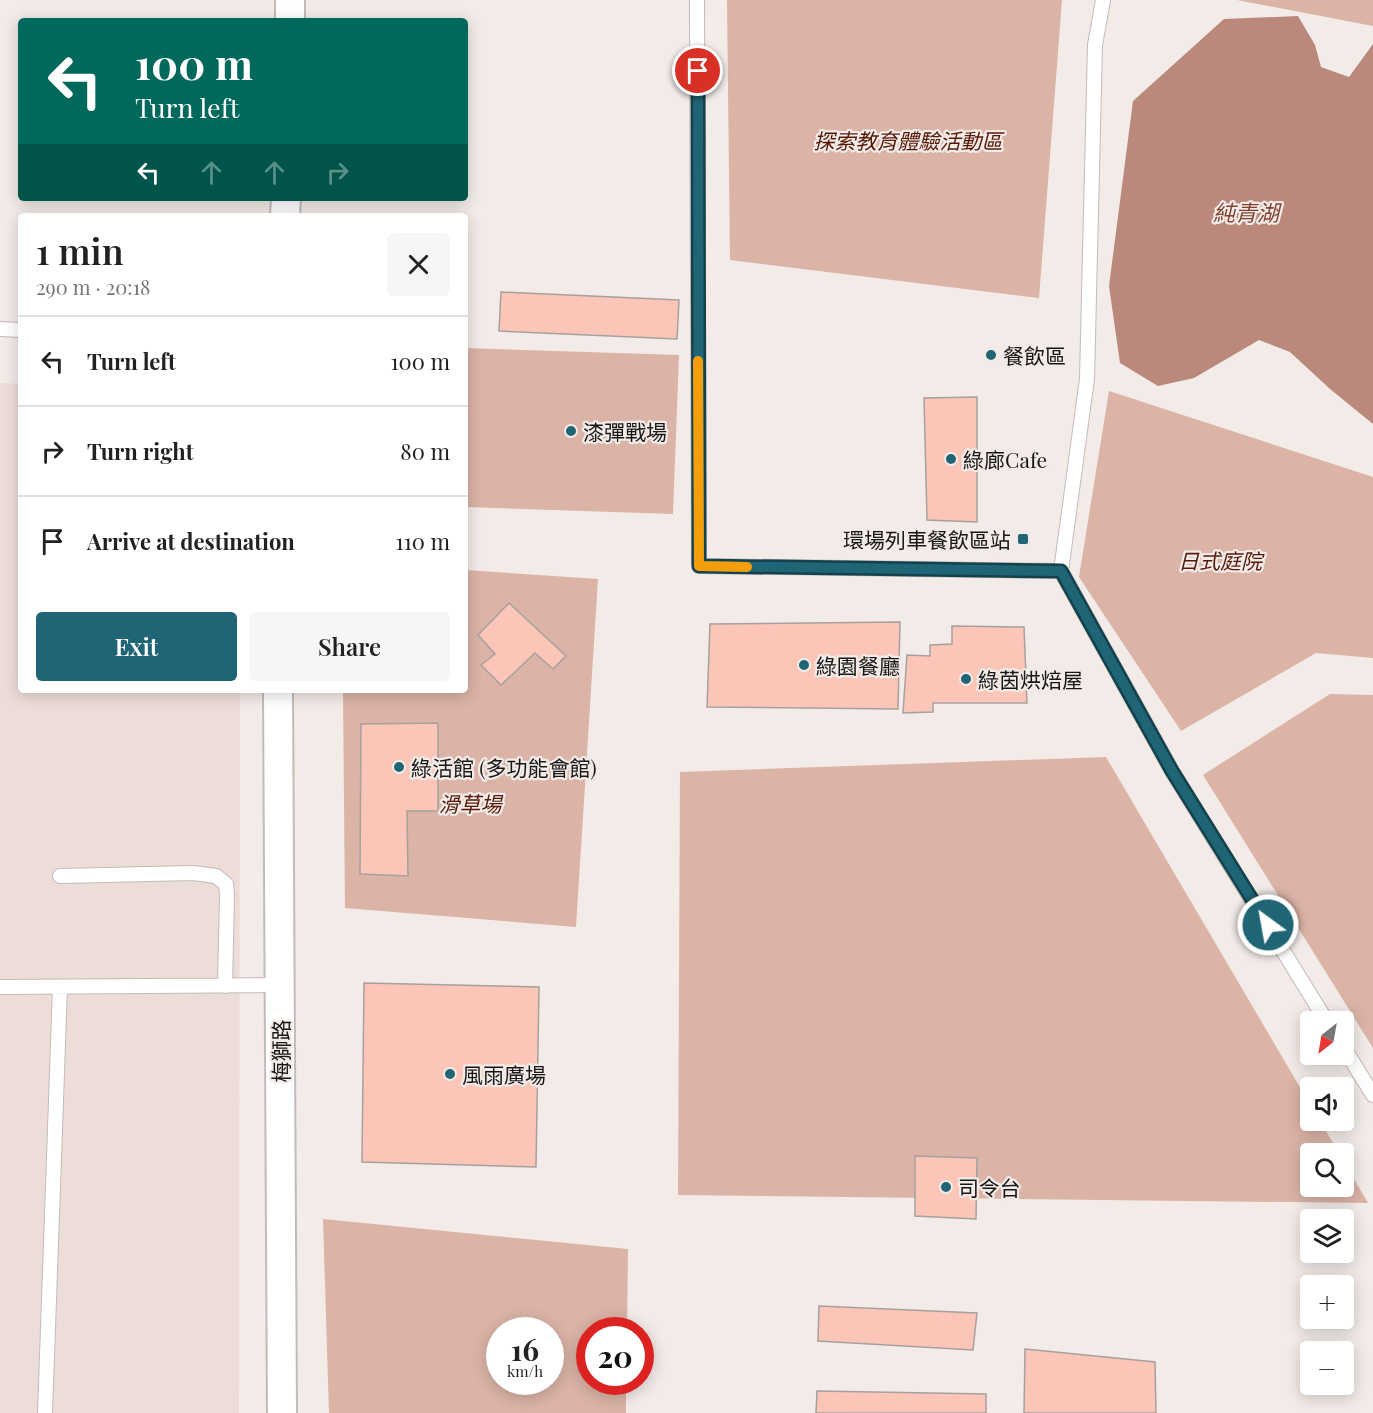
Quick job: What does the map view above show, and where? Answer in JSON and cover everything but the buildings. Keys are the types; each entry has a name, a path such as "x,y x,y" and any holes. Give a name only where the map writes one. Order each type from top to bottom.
{"street":[{"path":"290,0 290,18"},
{"name":"梅獅路","path":"278,693 282,1413"}],"lane":[{"path":"698,0 699,566 1061,571"},
{"path":"1103,0 1095,45 1087,379 1061,571 1172,771 1320,1011"},
{"path":"0,329 18,330"},
{"path":"60,876 193,873 216,876 226,884 227,895 225,986"},
{"path":"0,987 280,985"},
{"path":"45,1413 60,987"},
{"path":"1354,1064 1373,1095"}],"shaded area":[{"path":"0,383 18,384 18,693 240,693 239,1413 0,1413"}],"green space":[{"name":"探索教育體驗活動區","path":"727,0 1062,0 1039,298 730,260"},
{"path":"1237,0 1373,0 1373,26"},
{"name":"漆彈戰場","path":"468,348 679,355 673,514 468,507"},
{"name":"日式庭院","path":"1109,391 1373,477 1373,658 1316,653 1181,731 1079,577"},
{"name":"滑草場","path":"468,570 598,579 576,927 345,908 343,693 468,693"},
{"path":"1330,694 1373,695 1373,1048 1354,1017 1354,1011 1350,1011 1203,775"},
{"path":"1106,757 1300,1087 1300,1131 1326,1131 1333,1143 1300,1143 1300,1197 1354,1197 1354,1179 1368,1203 678,1195 680,772"},
{"path":"323,1219 628,1249 627,1317 576,1317 576,1395 626,1395 626,1413 329,1413"}],"water":[{"name":"純青湖","path":"1298,16 1315,45 1321,67 1349,77 1373,44 1373,424 1290,352 1259,340 1194,378 1158,386 1120,363 1109,286 1133,101 1224,19"}],"slow traffic":[{"path":"698,361 699,566 747,567"}],"place":[{"name":"餐飲區","path":"991,355"},
{"name":"漆彈戰場","path":"571,431"},
{"name":"綠廊Cafe","path":"951,459"},
{"name":"環場列車餐飲區站","path":"1023,539"},
{"name":"綠園餐廳","path":"804,665"},
{"name":"綠茵烘焙屋","path":"966,679"},
{"name":"綠活館 (多功能會館)","path":"399,767"},
{"name":"風雨廣場","path":"450,1074"},
{"name":"司令台","path":"946,1187"}],"route":[{"path":"698,71 699,566 1061,571 1172,771 1268,925"}]}
